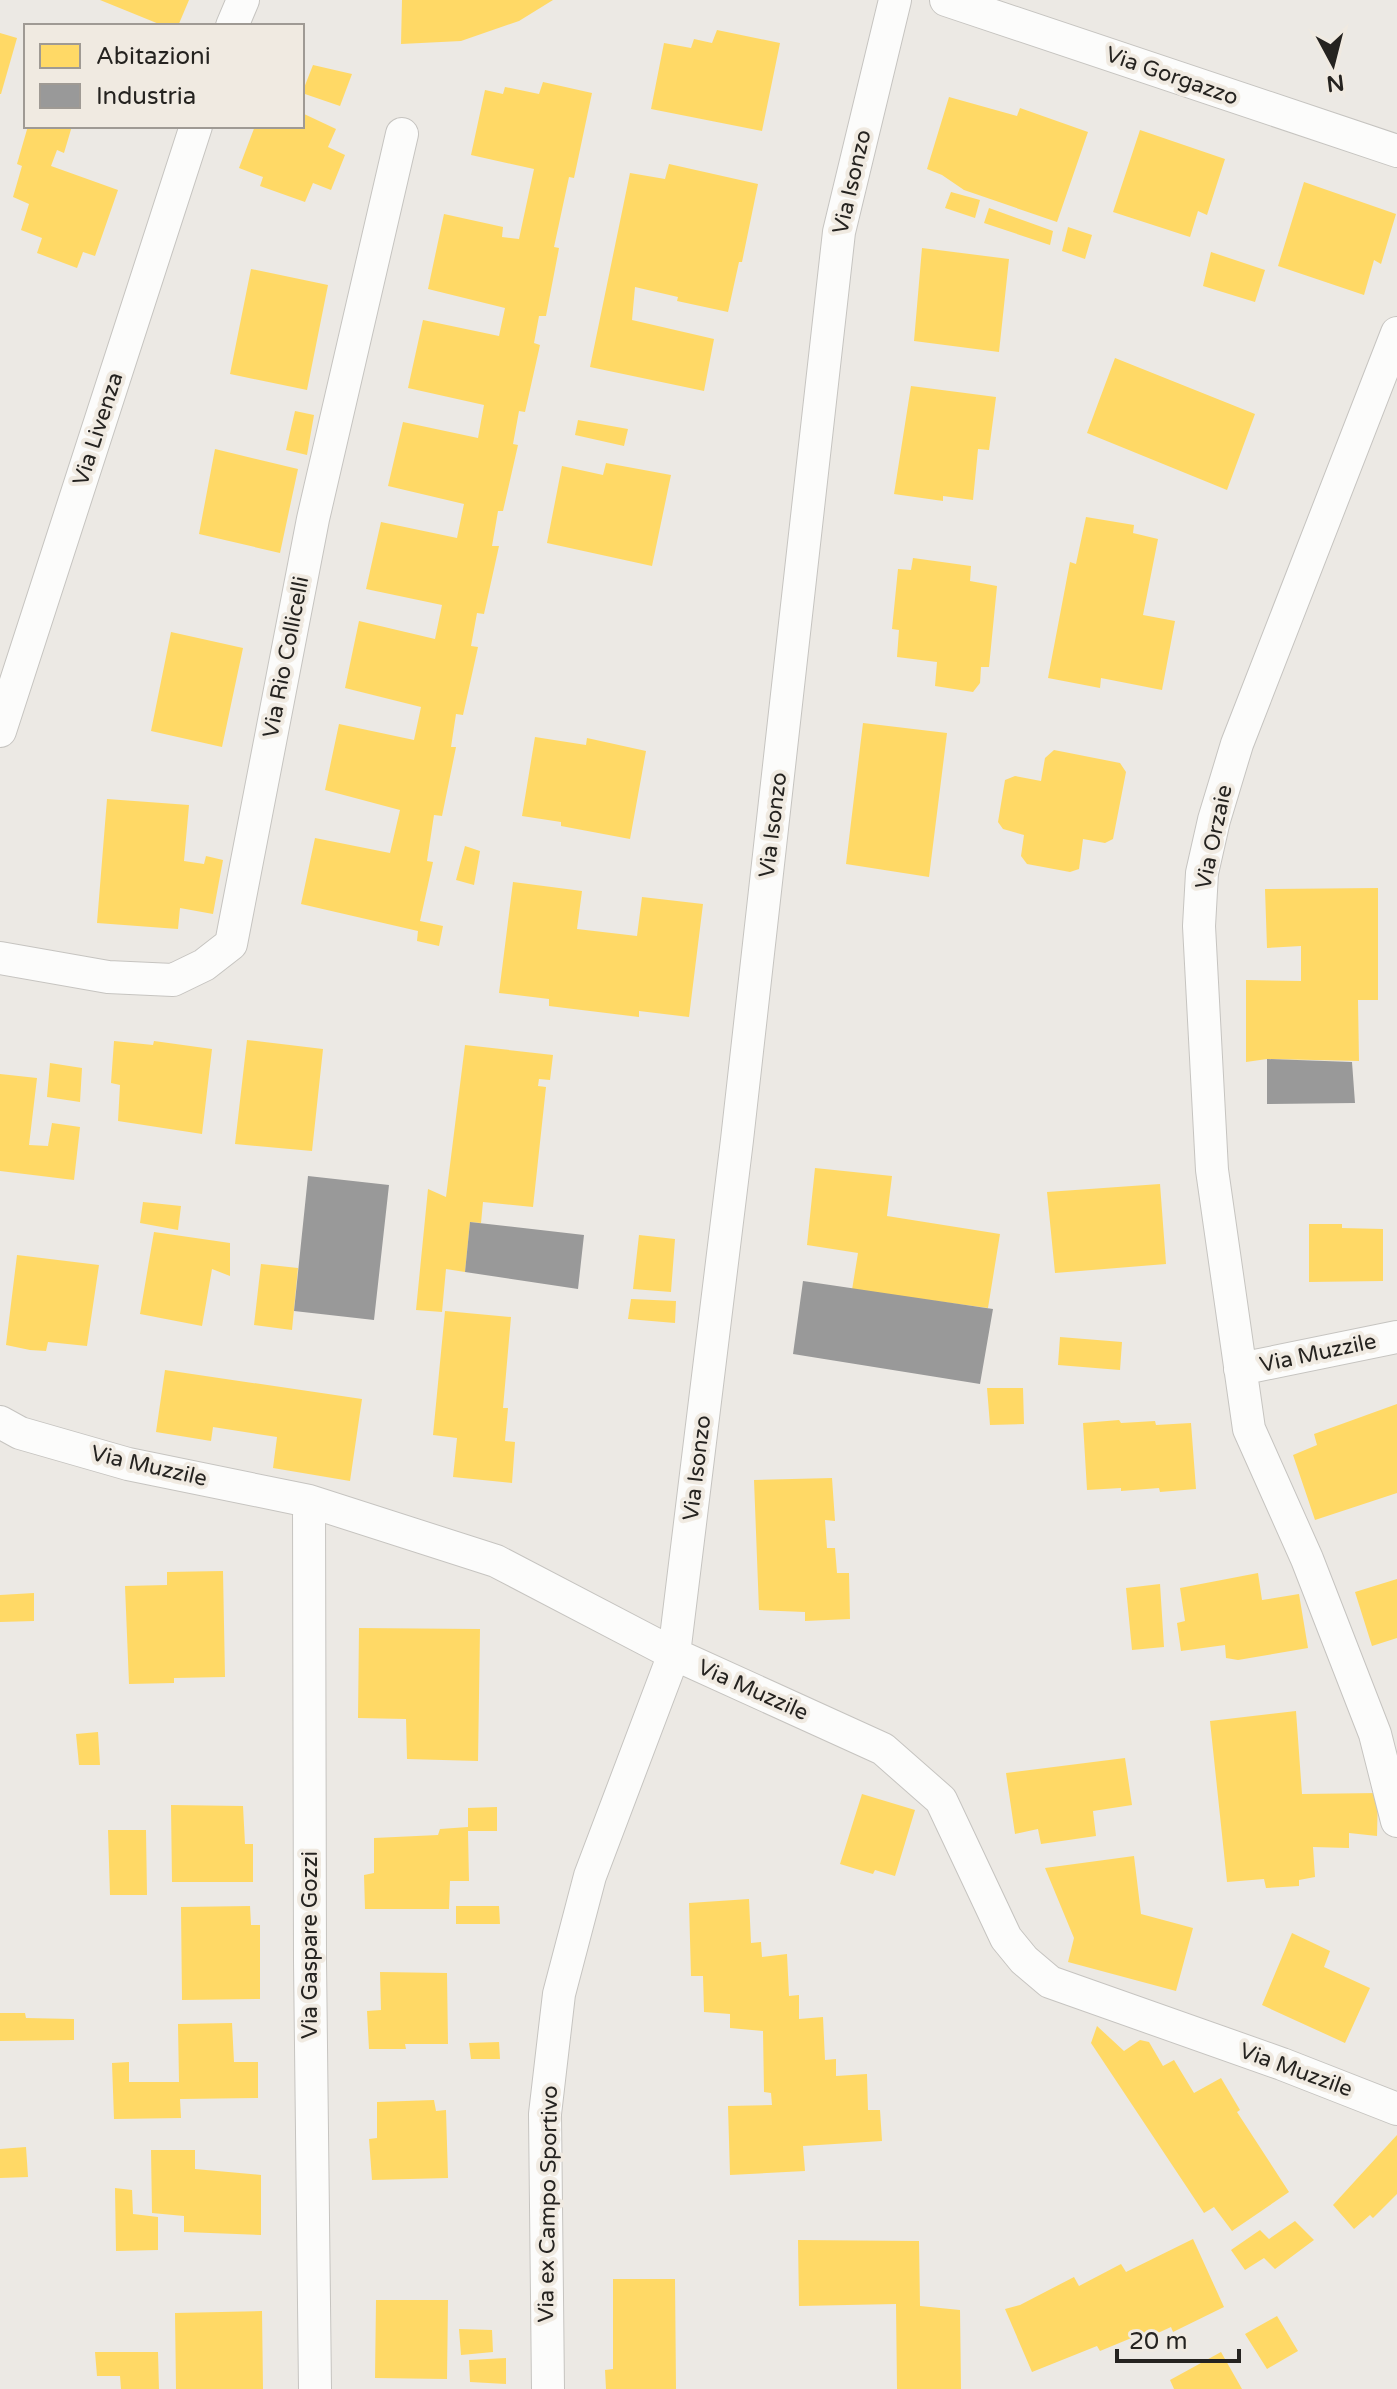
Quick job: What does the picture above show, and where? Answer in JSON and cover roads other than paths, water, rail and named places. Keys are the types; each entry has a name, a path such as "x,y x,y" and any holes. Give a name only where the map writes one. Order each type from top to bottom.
{"street":[{"path":"233,24 243,0"},
{"name":"Via Isonzo","path":"674,1654 737,1140 839,232 895,0"},
{"name":"Via Gorgazzo","path":"946,0 1397,151"},
{"name":"Via Livenza","path":"0,731 195,128"},
{"name":"Via Rio Collicelli","path":"0,958 108,977 173,980 204,965 231,944 313,519 402,134"},
{"name":"Via Orzaie","path":"1240,1369 1212,1170 1199,926 1202,873 1237,744 1397,333"},
{"name":"Via Muzzile","path":"1397,1337 1240,1369 1249,1429 1307,1559 1375,1734 1397,1821"},
{"name":"Via Muzzile","path":"0,1422 20,1433 128,1464 309,1501 496,1561 674,1654 883,1749 941,1800 1006,1938 1024,1960 1050,1982 1282,2064 1397,2109"},
{"name":"Via Gaspare Gozzi","path":"309,1501 315,2389"},
{"name":"Via ex Campo Sportivo","path":"548,2389 545,2114 559,1994 590,1876 674,1654"}]}
